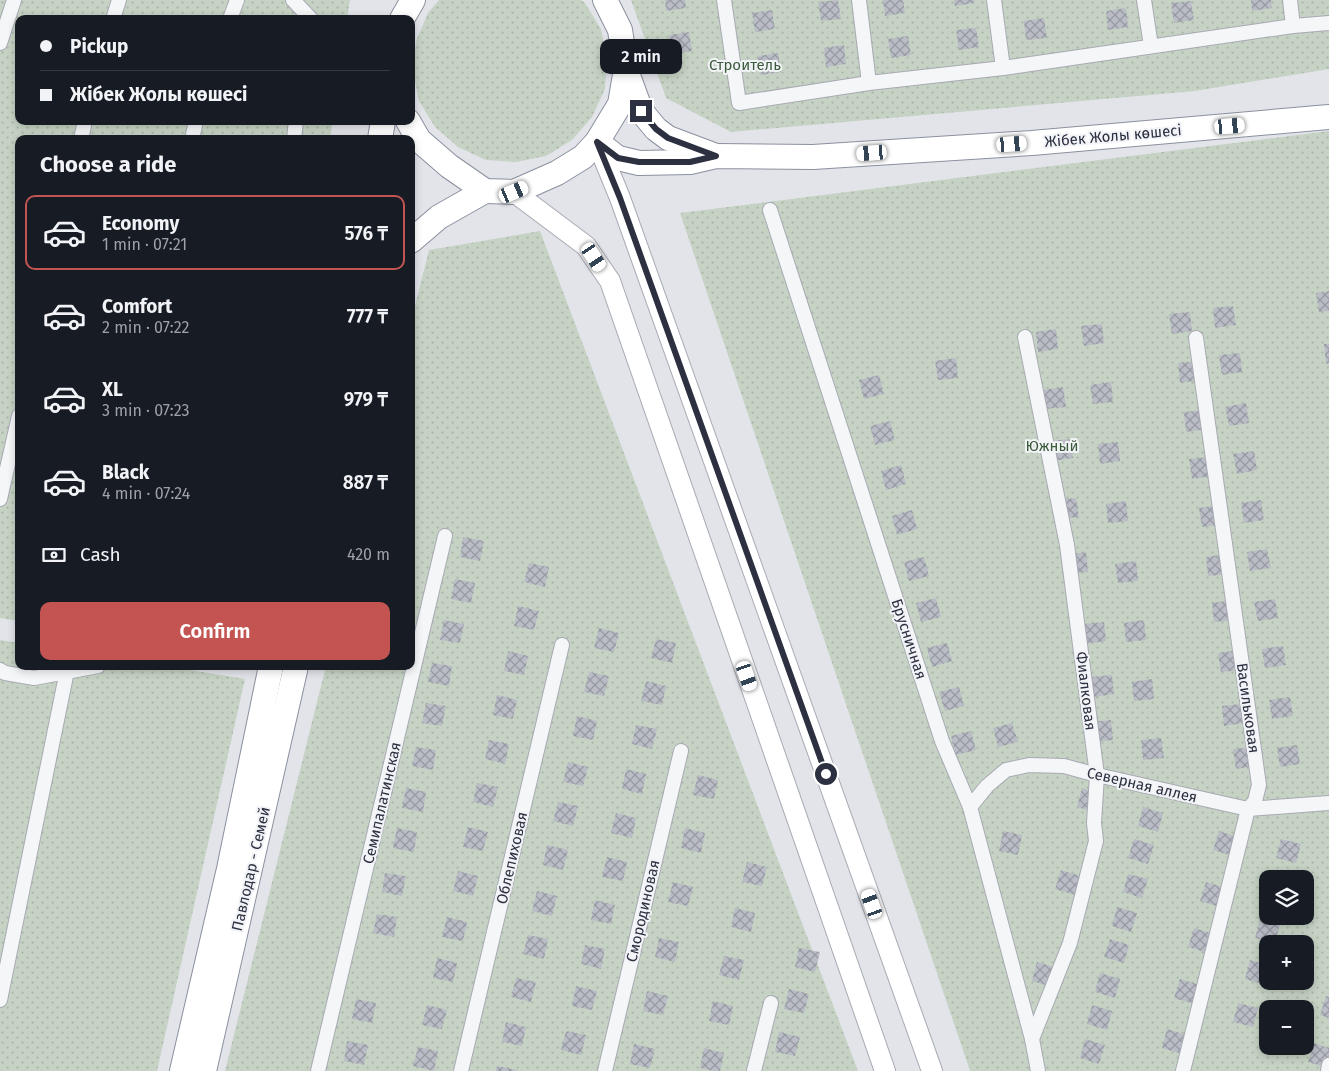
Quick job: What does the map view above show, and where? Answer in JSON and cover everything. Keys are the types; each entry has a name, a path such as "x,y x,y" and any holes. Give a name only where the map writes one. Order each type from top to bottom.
{"highway":[{"path":"404,15 413,0"},
{"path":"415,238 438,217 485,191 514,192 557,173 583,157 597,142 620,104 626,69 620,30 605,0"},
{"name":"Жібек Жолы көшесі","path":"626,69 641,111 656,129 668,138 716,156"},
{"name":"Жібек Жолы көшесі","path":"597,142 618,158 639,162 690,162 716,156 813,157 1032,143 1329,117"},
{"path":"410,125 418,140 449,166 485,191"},
{"name":"Павлодар - Семей","path":"182,1071 229,869 270,670"},
{"name":"Павлодар - Семей","path":"204,1071 295,670"}],"main road":[{"path":"597,142 620,198 932,1071"},
{"path":"514,192 586,246 610,281 885,1071"}],"street":[{"path":"0,43 14,0"},
{"path":"115,15 119,0"},
{"path":"232,15 238,0"},
{"path":"293,0 307,15"},
{"path":"724,0 739,103 869,84 1003,68 1293,26 1329,23"},
{"path":"859,0 869,84"},
{"path":"994,0 1003,68"},
{"path":"1144,0 1150,46"},
{"path":"1290,0 1293,26"},
{"name":"Брусничная","path":"770,210 942,741 970,807 1032,1039 1038,1071"},
{"name":"Фиалковая","path":"1026,337 1067,545 1097,775 1094,823 1096,841 1070,943 1032,1039"},
{"name":"Васильковая","path":"1183,1071 1248,809 1255,801 1259,785 1196,338"},
{"path":"0,499 15,433"},
{"name":"Семипалатинская","path":"415,662 445,536"},
{"name":"Облепиховая","path":"461,1071 562,645"},
{"path":"0,670 5,673 34,678 63,670"},
{"path":"0,1000 67,670"},
{"name":"Семипалатинская","path":"318,1071 413,670"},
{"name":"Смородиновая","path":"605,1071 681,751"},
{"name":"Северная аллея","path":"970,807 987,786 1006,770 1029,765 1064,766 1248,809 1329,803"},
{"path":"754,1071 771,1004"},
{"path":"1328,1071 1329,1065"}],"green space":[{"path":"0,0 350,0 348,15 15,15 15,125 332,125 331,135 15,135 15,620 0,618"},
{"path":"439,0 581,0 585,3 601,29 607,59 605,89 592,117 572,140 546,156 516,162 486,160 458,147 435,127 419,101 415,81 416,41 428,13"},
{"name":"Строитель","path":"631,0 1329,0 1329,69 1195,91 731,132 666,98"},
{"name":"Южный","path":"1329,131 1329,1071 970,1071 680,213"},
{"path":"540,231 858,1071 225,1071 325,670 415,670 415,306 429,250"},
{"path":"0,640 15,642 15,670 190,670 245,679 157,1071 0,1071"}],"building":[{"path":"665,0 685,0 686,8 666,11"},
{"path":"838,0 841,19 821,21 818,2"},
{"path":"883,0 903,0 905,13 885,16"},
{"path":"954,0 974,0 975,3 955,6"},
{"path":"1251,0 1271,0 1272,8 1252,11"},
{"path":"1191,1 1194,20 1174,23 1171,3"},
{"path":"1126,8 1128,27 1108,30 1106,11"},
{"path":"772,10 775,29 755,32 752,13"},
{"path":"1044,18 1047,38 1026,40 1024,21"},
{"path":"976,28 979,47 959,50 956,30"},
{"path":"689,32 692,51 672,54 669,35"},
{"path":"908,36 911,55 891,58 888,39"},
{"path":"844,45 846,64 826,67 824,48"},
{"path":"778,53 781,72 760,75 758,56"},
{"path":"1329,291 1329,311 1319,312 1316,293"},
{"path":"1233,306 1236,325 1215,328 1213,308"},
{"path":"1190,312 1192,331 1172,334 1169,314"},
{"path":"1102,324 1104,343 1084,346 1081,326"},
{"path":"1056,329 1058,349 1038,352 1036,332"},
{"path":"1324,344 1329,344 1329,363 1326,364"},
{"path":"1240,353 1242,372 1222,375 1219,355"},
{"path":"956,358 958,378 938,380 935,361"},
{"path":"1198,361 1200,380 1180,383 1178,363"},
{"path":"879,375 884,394 864,399 859,380"},
{"path":"1111,382 1113,402 1093,404 1090,385"},
{"path":"1063,387 1066,407 1045,409 1043,390"},
{"path":"1246,403 1249,423 1229,426 1225,407"},
{"path":"1204,410 1207,429 1186,432 1184,412"},
{"path":"890,421 895,440 875,445 870,426"},
{"path":"1070,439 1073,458 1052,461 1050,441"},
{"path":"1118,442 1120,461 1100,464 1098,444"},
{"path":"1254,451 1257,470 1237,474 1233,454"},
{"path":"1210,457 1212,476 1192,479 1189,459"},
{"path":"901,465 906,484 886,490 881,471"},
{"path":"1076,498 1079,517 1059,519 1056,500"},
{"path":"1261,500 1264,520 1244,523 1241,503"},
{"path":"1126,501 1128,521 1108,523 1106,504"},
{"path":"1219,505 1221,525 1202,527 1199,508"},
{"path":"912,510 917,529 897,535 892,516"},
{"path":"463,537 484,541 480,561 460,557"},
{"path":"1267,549 1271,568 1250,571 1247,552"},
{"path":"1086,552 1088,572 1068,574 1065,555"},
{"path":"1226,554 1229,574 1208,576 1206,557"},
{"path":"924,557 929,576 909,581 904,562"},
{"path":"1136,561 1138,581 1118,583 1115,564"},
{"path":"529,563 549,567 545,587 524,582"},
{"path":"455,579 475,583 471,603 451,599"},
{"path":"936,598 941,617 921,622 916,603"},
{"path":"1275,599 1278,618 1258,621 1254,602"},
{"path":"1232,600 1235,620 1214,622 1212,603"},
{"path":"518,606 539,611 534,630 514,626"},
{"path":"444,620 464,624 460,643 440,640"},
{"path":"1144,620 1146,640 1126,642 1124,623"},
{"path":"1104,622 1106,641 1086,644 1084,624"},
{"path":"599,628 619,633 614,652 594,648"},
{"path":"656,639 676,643 672,663 651,658"},
{"path":"947,643 952,661 932,667 927,648"},
{"path":"1283,646 1286,665 1265,668 1262,649"},
{"path":"1239,650 1241,670 1221,672 1218,653"},
{"path":"508,651 528,656 524,675 504,671"},
{"path":"432,663 452,666 449,686 428,682"},
{"path":"589,672 609,676 604,696 584,692"},
{"path":"1112,675 1114,694 1094,697 1091,677"},
{"path":"1152,679 1154,699 1134,701 1132,682"},
{"path":"646,681 666,686 662,705 641,701"},
{"path":"959,687 964,706 945,711 939,692"},
{"path":"497,695 517,700 513,719 493,715"},
{"path":"1290,697 1293,716 1272,719 1269,700"},
{"path":"426,703 446,706 442,726 422,723"},
{"path":"1242,704 1244,723 1224,726 1222,706"},
{"path":"577,716 597,721 593,740 573,736"},
{"path":"1111,720 1113,740 1092,742 1090,722"},
{"path":"1012,723 1018,742 998,747 993,728"},
{"path":"636,725 657,729 652,749 632,744"},
{"path":"971,731 976,750 956,755 951,736"},
{"path":"1161,738 1164,758 1143,760 1141,740"},
{"path":"489,740 509,744 505,764 485,759"},
{"path":"1297,745 1300,764 1280,767 1277,748"},
{"path":"416,747 436,750 433,770 412,766"},
{"path":"1253,747 1255,766 1236,769 1233,749"},
{"path":"568,762 588,767 583,786 563,782"},
{"path":"626,769 646,774 642,794 622,789"},
{"path":"698,775 718,780 714,799 693,795"},
{"path":"477,783 498,787 493,807 473,802"},
{"path":"406,788 426,792 423,812 402,808"},
{"path":"1082,788 1102,794 1097,813 1077,807"},
{"path":"558,802 578,806 573,826 553,821"},
{"path":"1143,807 1163,813 1158,832 1138,826"},
{"path":"616,813 636,818 632,838 611,833"},
{"path":"468,827 488,832 483,851 463,847"},
{"path":"397,828 417,832 414,852 393,848"},
{"path":"685,828 705,833 701,853 681,848"},
{"path":"1003,831 1022,835 1018,855 999,851"},
{"path":"1219,831 1238,837 1233,856 1213,850"},
{"path":"1134,839 1154,845 1148,864 1128,858"},
{"path":"1281,839 1301,844 1296,863 1276,858"},
{"path":"547,845 568,850 563,870 543,865"},
{"path":"607,857 627,862 623,881 602,877"},
{"path":"747,862 767,867 762,886 742,882"},
{"path":"1061,870 1080,876 1075,895 1055,889"},
{"path":"458,871 478,876 473,896 453,891"},
{"path":"385,873 406,876 402,896 382,892"},
{"path":"1128,874 1148,879 1142,898 1123,892"},
{"path":"673,882 693,887 688,906 668,902"},
{"path":"1206,882 1226,888 1220,907 1200,901"},
{"path":"537,891 557,896 552,916 532,911"},
{"path":"595,900 615,905 611,924 591,920"},
{"path":"1117,907 1137,913 1131,932 1112,926"},
{"path":"735,908 755,913 751,932 731,927"},
{"path":"377,914 397,917 394,937 373,933"},
{"path":"447,917 467,922 463,941 442,937"},
{"path":"1259,923 1259,925 1280,925 1277,935 1259,935 1259,939 1255,938"},
{"path":"1194,928 1214,934 1208,953 1188,947"},
{"path":"528,935 548,939 544,959 523,954"},
{"path":"659,938 679,942 675,962 655,957"},
{"path":"1110,939 1129,945 1124,963 1104,957"},
{"path":"585,945 605,949 601,969 581,964"},
{"path":"799,948 820,952 815,972 795,967"},
{"path":"724,956 744,960 739,980 719,975"},
{"path":"437,958 457,963 453,982 433,978"},
{"path":"1250,960 1259,962 1259,983 1245,979"},
{"path":"1037,962 1057,968 1052,987 1032,981"},
{"path":"1100,973 1120,979 1115,998 1095,992"},
{"path":"516,978 536,982 531,1002 511,997"},
{"path":"1180,979 1200,985 1194,1004 1174,998"},
{"path":"576,986 597,991 592,1010 572,1006"},
{"path":"789,989 809,994 804,1013 784,1009"},
{"path":"647,991 668,996 663,1015 643,1011"},
{"path":"1326,996 1329,997 1329,1018 1320,1015"},
{"path":"356,999 376,1003 372,1023 352,1019"},
{"path":"713,1001 733,1006 729,1025 709,1021"},
{"path":"1238,1003 1258,1008 1253,1027 1233,1022"},
{"path":"427,1005 447,1010 442,1029 422,1025"},
{"path":"1092,1005 1112,1011 1107,1030 1087,1024"},
{"path":"506,1022 526,1027 522,1046 502,1042"},
{"path":"1167,1029 1187,1035 1182,1054 1162,1048"},
{"path":"566,1031 586,1035 581,1055 561,1050"},
{"path":"779,1032 800,1037 795,1056 775,1052"},
{"path":"1085,1039 1105,1045 1099,1064 1080,1058"},
{"path":"347,1041 368,1045 364,1065 344,1061"},
{"path":"1314,1043 1329,1048 1328,1068 1308,1062 1310,1055 1314,1055"},
{"path":"634,1044 655,1049 650,1068 630,1064"},
{"path":"418,1047 438,1051 434,1071 413,1066"},
{"path":"704,1048 724,1053 720,1071 700,1068"},
{"path":"497,1066 517,1070 517,1071 496,1071"}],"route":[{"path":"641,111 656,129 668,138 716,156 690,162 639,162 618,158 597,142 620,198 826,774"}]}
